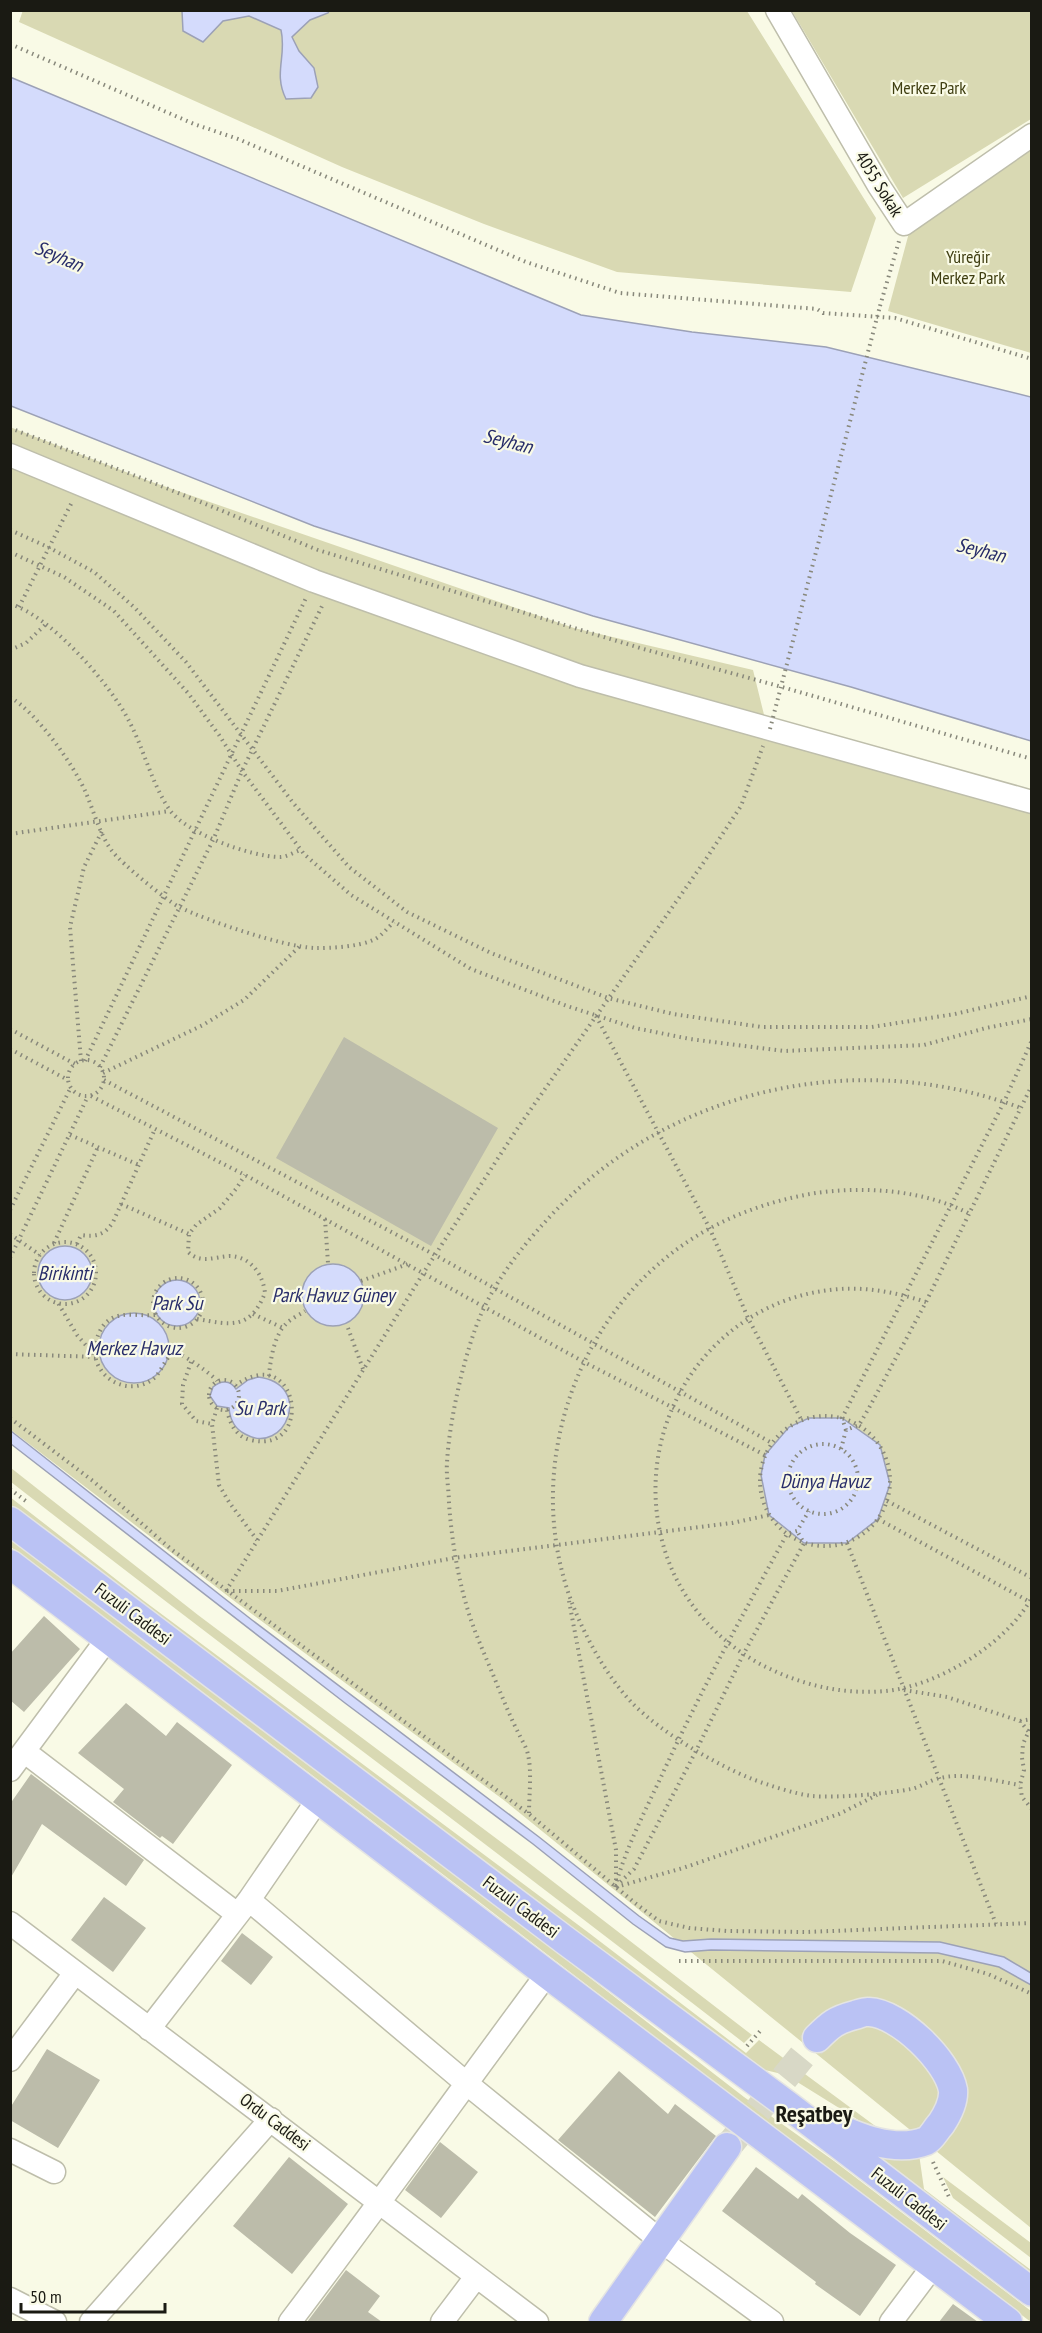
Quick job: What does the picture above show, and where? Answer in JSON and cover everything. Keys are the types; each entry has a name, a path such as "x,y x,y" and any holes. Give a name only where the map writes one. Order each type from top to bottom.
{"main road":[{"name":"Fuzuli Caddesi","path":"10,1521 566,1941 790,2107 1032,2292"},
{"name":"Fuzuli Caddesi","path":"10,1563 547,1974 1008,2322"},
{"path":"790,2107 851,2134 886,2144 911,2144 928,2140 948,2113 953,2091 944,2068 933,2052 909,2030 869,2012 835,2020 817,2038"},
{"path":"666,2233 693,2211 734,2153 756,2140 765,2139"},
{"path":"603,2322 727,2147"}],"street":[{"name":"4055 Sokak","path":"777,10 879,186 904,224 1032,135"},
{"path":"10,455 323,584 580,676 1032,802"},
{"path":"108,1638 16,1759 243,1907 466,2083 666,2233 772,2322"},
{"path":"149,2029 243,1907 319,1798"},
{"name":"Ordu Caddesi","path":"10,1923 537,2322"},
{"path":"10,2060 75,1973"},
{"path":"290,2322 381,2202 547,1974"},
{"path":"91,2322 271,2119"},
{"path":"10,2150 54,2172"},
{"path":"891,2322 933,2266"},
{"path":"442,2322 477,2277"},
{"path":"10,2299 54,2322"}],"path":[{"path":"10,44 194,124 238,139 526,262 600,288 639,296 747,302 817,309 823,313 895,318 1032,359"},
{"path":"226,1591 424,1272 517,1129 741,806 770,729 880,306 904,224"},
{"path":"10,428 149,481 318,550 640,648 1032,759"},
{"path":"19,607 81,486"},
{"path":"10,530 48,547 94,573 134,608 186,662 294,804 349,867 407,912 491,953 608,998 673,1014 762,1027 872,1027 955,1014 1032,996"},
{"path":"10,552 64,577 114,611 188,693 301,850 351,895 471,969 635,1028 690,1039 784,1051 924,1045 1032,1019"},
{"path":"83,1061 165,897 242,735 323,584"},
{"path":"100,1067 214,838 323,584"},
{"path":"10,604 19,607 45,625 87,661 129,720 149,770 170,811 197,830 260,856 283,857 301,850"},
{"path":"10,650 26,643 45,625"},
{"path":"10,697 32,713 60,751 85,790 97,822 113,852 180,907 234,928 314,948 375,940 394,922"},
{"path":"10,834 170,811"},
{"path":"83,1061 70,927 84,867 102,831"},
{"path":"104,1073 203,1025 244,1000 300,946"},
{"path":"596,1015 710,1229 748,1318 802,1421"},
{"path":"10,1029 75,1064"},
{"path":"841,1449 846,1430 842,1418 1004,1102 1032,1040"},
{"path":"10,1049 69,1080"},
{"path":"10,1258 69,1135 90,1096 97,1093 104,1080 104,1073 95,1063 83,1061 75,1064 70,1070 71,1087 77,1094 90,1096 245,1175 584,1362 765,1455"},
{"path":"529,1814 528,1755 470,1617 454,1558 447,1464 456,1402 466,1361 484,1307 531,1237 562,1203 596,1173 633,1147 717,1105 764,1091 812,1082 861,1079 909,1081 957,1089 1021,1108"},
{"path":"104,1080 435,1255 772,1443"},
{"path":"846,1430 859,1425 926,1302 1032,1085"},
{"path":"10,1210 71,1087"},
{"path":"77,1244 81,1235 94,1236 107,1232 155,1129"},
{"path":"69,1135 139,1165"},
{"path":"53,1244 65,1242 77,1244 87,1251 94,1261 96,1273 94,1285 87,1295 77,1302 64,1304 53,1302 43,1295 36,1285 34,1273 36,1261 53,1244 98,1147"},
{"path":"197,1319 227,1324 240,1323 253,1314 265,1293 264,1283 257,1270 244,1260 229,1256 205,1259 193,1256 189,1252 189,1234 196,1225 220,1208 245,1175"},
{"path":"615,1887 616,1850 567,1591 556,1546 553,1491 558,1440 571,1392 584,1362 620,1304 654,1268 694,1238 739,1214 787,1198 837,1190 888,1191 951,1204 968,1213"},
{"path":"121,1204 189,1234"},
{"path":"325,1218 328,1263"},
{"path":"10,1234 40,1255"},
{"path":"361,1281 409,1264"},
{"path":"186,1279 201,1291 202,1311 189,1326 170,1327 155,1314 154,1295 166,1280 186,1279"},
{"path":"878,1519 1031,1601 982,1652 946,1672 903,1689 861,1694 821,1688 780,1674 743,1655 727,1644 696,1612 673,1574 658,1531 654,1477 658,1450 680,1390 707,1353 726,1334 748,1318 777,1304 808,1294 840,1289 872,1289 904,1294 926,1302"},
{"path":"58,1303 76,1335 96,1357"},
{"path":"269,1376 272,1353 283,1328 305,1311"},
{"path":"155,1314 131,1313 113,1318 101,1330 95,1347 96,1357 98,1365 110,1379 126,1386 144,1385 159,1375 171,1354 183,1354 191,1362 208,1371 217,1381"},
{"path":"253,1314 283,1328"},
{"path":"348,1328 363,1370"},
{"path":"10,1354 96,1357"},
{"path":"191,1362 183,1385 182,1404 196,1421 212,1424"},
{"path":"227,1410 229,1422 237,1433 248,1440 261,1442 274,1439 284,1431 291,1420 293,1407 290,1394 283,1384 269,1376 259,1375 246,1378 236,1385"},
{"path":"227,1380 236,1385 239,1395 232,1408 227,1410 217,1408 210,1400 210,1389 217,1381 227,1380"},
{"path":"217,1408 212,1424 219,1485 257,1540"},
{"path":"10,1418 93,1481 171,1549 226,1591 529,1814 659,1921 689,1928 728,1931 806,1932 1032,1923"},
{"path":"809,1418 842,1418 859,1425 879,1445 888,1464 890,1484 887,1501 878,1519 870,1528 847,1543 813,1545 804,1543 787,1534 769,1515 762,1496 762,1467 765,1455 772,1443 789,1427 809,1418"},
{"path":"818,1444 833,1445 841,1449 851,1458 857,1470 858,1483 853,1498 836,1512 822,1514 809,1511 798,1503 790,1489 788,1476 792,1464 800,1453 818,1444"},
{"path":"887,1501 1032,1578"},
{"path":"615,1887 623,1859 678,1740 727,1644 787,1534 797,1531 809,1511"},
{"path":"226,1591 277,1591 454,1558 732,1523 769,1515"},
{"path":"797,1531 804,1543"},
{"path":"615,1887 634,1869 743,1655 804,1543"},
{"path":"847,1543 903,1689 941,1778 996,1924"},
{"path":"567,1591 584,1631 606,1669 633,1703 678,1740 753,1779 810,1796 880,1793 914,1788 941,1778 983,1778 1020,1785"},
{"path":"903,1689 947,1697 1020,1721 1032,1719"},
{"path":"1020,1721 1029,1732"},
{"path":"1032,1725 1023,1744 1024,1770 1020,1785 1022,1797 1032,1809"},
{"path":"615,1887 684,1868 839,1814 880,1793"},
{"path":"679,1961 942,1961 988,1974 1032,1994"},
{"path":"931,2156 952,2204"}],"green space":[{"path":"23,10 747,11 876,218 851,292 617,272 484,224 342,167 19,22"},
{"name":"Merkez Park","path":"792,11 1031,11 1031,119 903,198"},
{"name":"Yüreğir Merkez Park","path":"1031,147 1031,353 888,311 910,229"},
{"path":"10,427 149,481 574,628 753,670 769,735 1031,807 1031,2228 505,1801 237,1603 11,1430"},
{"path":"11,1468 198,1615 525,1860 752,2035 744,2043 194,1623 11,1482"},
{"path":"10,1497 144,1601 746,2053 759,2040 882,2131 868,2126 786,2075 765,2070 733,2056 11,1505"},
{"path":"10,1538 484,1896 744,2097 834,2161 1031,2311 1031,2322 11,1547"},
{"path":"837,2129 919,2154 924,2189 1031,2270 1031,2276"},
{"path":"943,2177 1031,2243 1031,2258 953,2198"}],"water":[{"path":"182,11 329,11 310,20 292,37 299,51 314,68 318,87 311,98 286,99 282,90 280,73 281,30 249,16 223,21 203,42 183,31"},
{"name":"Seyhan","path":"10,77 581,315 692,332 826,347 1031,397 1031,741 851,687 593,616 314,526 11,406"},
{"name":"Birikinti","path":"60,1246 70,1246 80,1250 88,1258 92,1273 88,1288 80,1296 70,1300 60,1300 50,1296 42,1288 38,1278 38,1268 42,1258 50,1250"},
{"name":"Park Havuz Güney","path":"333,1264 345,1266 355,1273 362,1283 364,1295 362,1307 355,1317 345,1324 333,1326 321,1324 311,1317 304,1307 302,1295 304,1283 311,1273 321,1266"},
{"name":"Park Su","path":"177,1280 193,1287 200,1303 193,1319 177,1326 161,1319 154,1303 161,1287"},
{"name":"Merkez Havuz","path":"134,1313 147,1316 159,1323 166,1335 169,1348 166,1361 159,1373 147,1380 134,1383 121,1380 109,1373 102,1361 99,1348 102,1335 109,1323 121,1316"},
{"name":"Su Park","path":"258,1377 275,1382 286,1392 289,1404 288,1417 282,1428 272,1436 259,1438 245,1434 238,1429 232,1420 229,1408 217,1406 210,1396 213,1387 219,1383 228,1383 236,1389 248,1380"},
{"name":"Dünya Havuz","path":"809,1418 842,1418 880,1445 890,1484 878,1519 847,1543 804,1543 769,1515 761,1475 765,1455 789,1427"},
{"path":"11,1431 252,1620 670,1938 683,1941 711,1939 940,1942 1004,1957 1031,1973 1031,1985 999,1967 938,1953 711,1950 685,1952 666,1947 345,1703 11,1444"}],"building":[{"path":"344,1037 498,1128 431,1246 276,1158"},
{"path":"44,1616 80,1649 24,1712 10,1700 10,1654"},
{"path":"126,1703 166,1736 177,1722 232,1765 173,1844 162,1836 160,1838 113,1802 124,1789 78,1753"},
{"path":"31,1774 144,1860 126,1886 42,1824 10,1879 10,1804"},
{"path":"104,1897 146,1928 113,1972 71,1940"},
{"path":"242,1933 273,1957 251,1985 221,1961"},
{"path":"47,2049 100,2080 58,2148 10,2120 10,2108"},
{"path":"619,2071 668,2114 675,2104 716,2136 655,2217 558,2140"},
{"path":"440,2142 478,2172 441,2218 405,2190"},
{"path":"289,2157 348,2204 292,2274 233,2226"},
{"path":"756,2167 798,2199 802,2194 850,2233 896,2265 860,2316 722,2211"},
{"path":"346,2270 380,2296 368,2312 382,2322 307,2322"},
{"path":"953,2304 978,2322 939,2322"}],"tunnel":[{"path":"731,2143 817,2038"}],"district":[{"name":"Reşatbey","path":"814,2114"}]}
